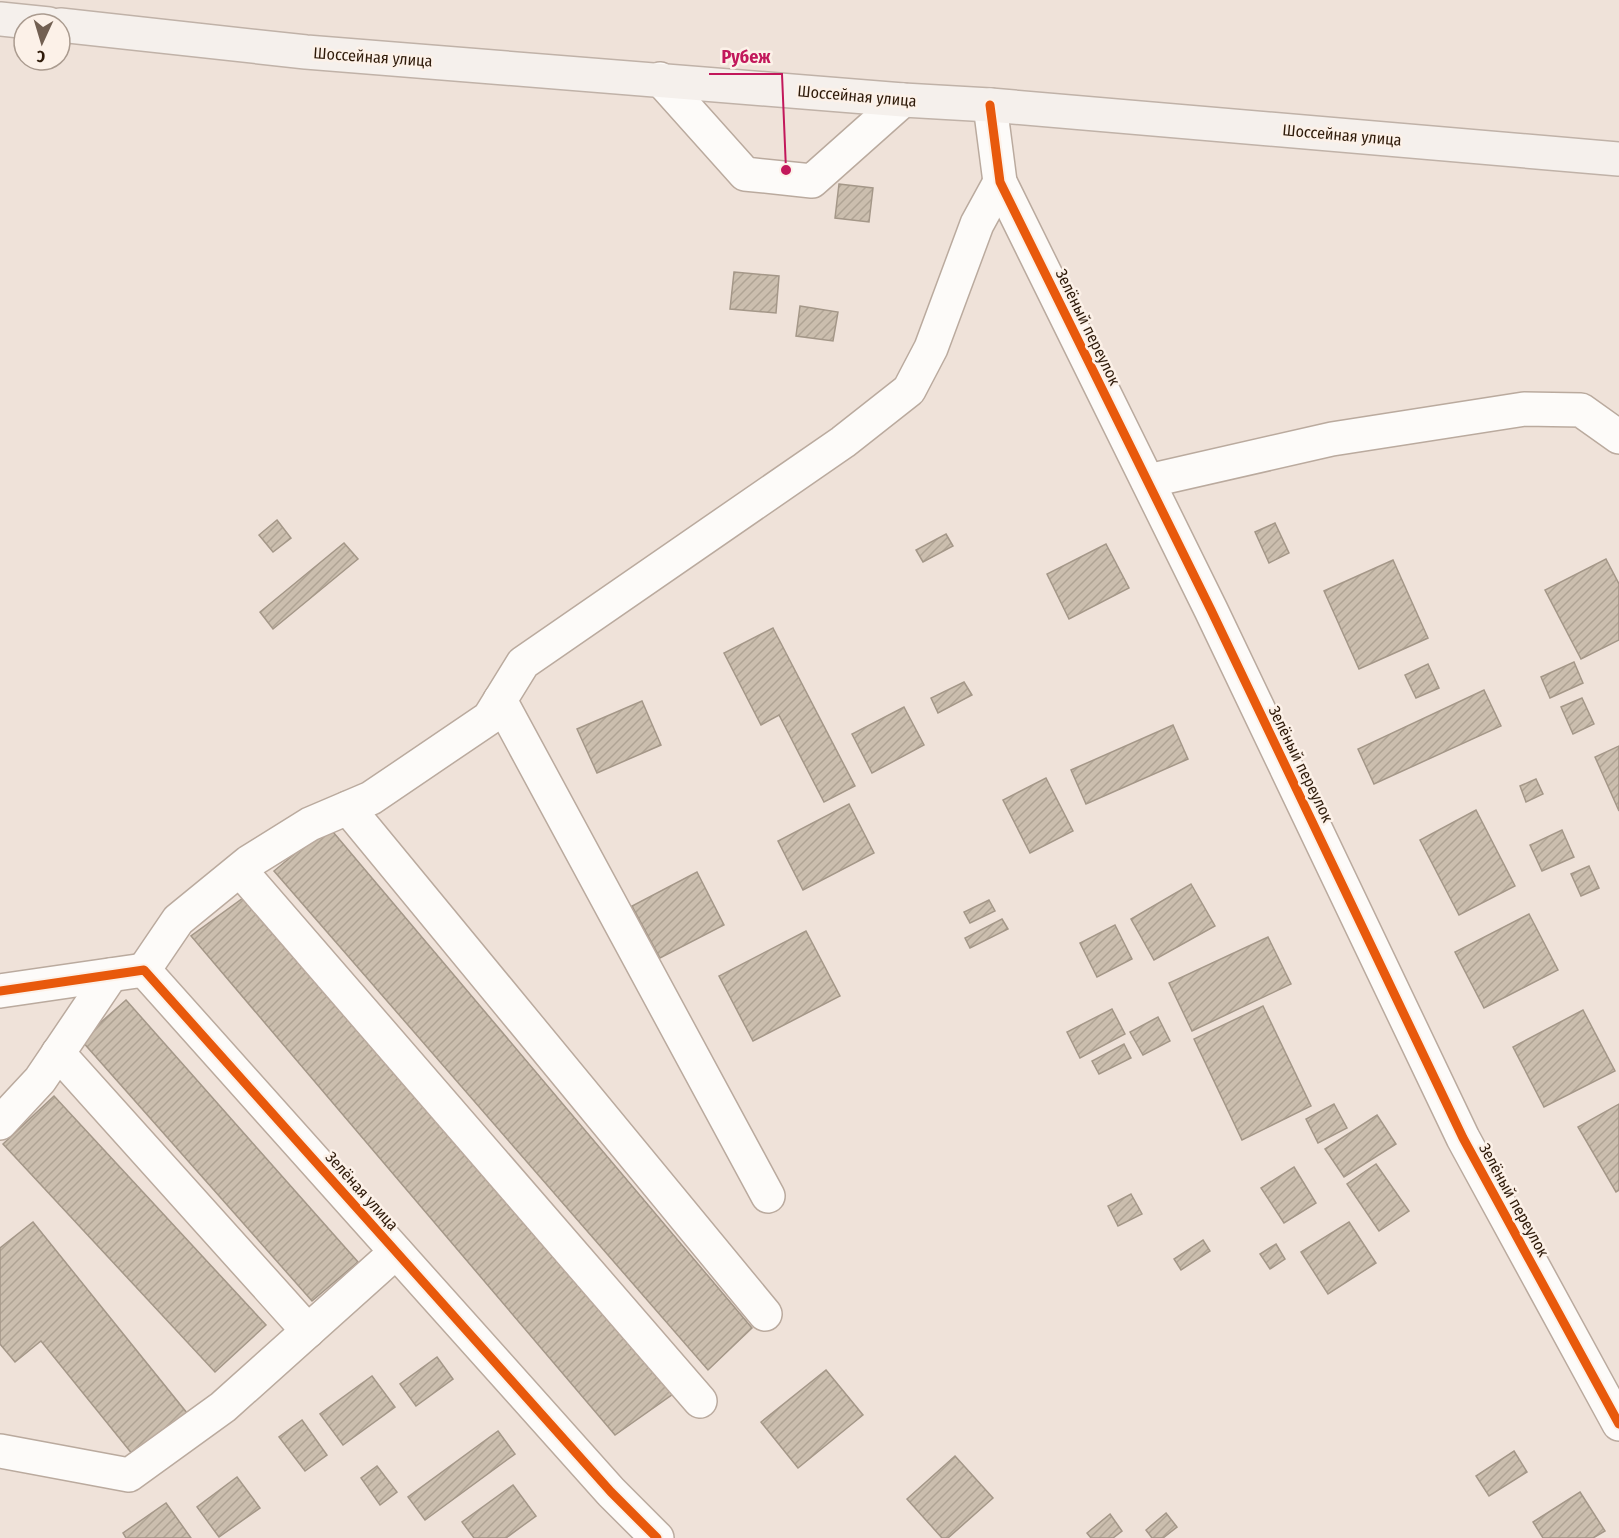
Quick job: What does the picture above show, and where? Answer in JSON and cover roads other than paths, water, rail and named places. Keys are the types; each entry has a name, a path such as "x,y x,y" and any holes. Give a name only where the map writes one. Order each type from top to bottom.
{"main road":[{"name":"Шоссейная улица","path":"72,26 306,52 990,105 1619,159"}],"street":[{"path":"660,79 745,174 812,181 903,100"},
{"name":"Зелёный переулок","path":"990,105 1000,182 1148,482 1464,1138 1619,1424"},
{"path":"0,991 144,970 178,920 240,870 310,824 371,798 489,718 523,663 843,442 909,390 931,348 977,224 1000,182"},
{"path":"1148,482 1332,439 1524,409 1581,410 1619,437"},
{"path":"500,700 768,1196"},
{"path":"348,808 765,1314"},
{"path":"240,870 700,1401"},
{"name":"Зелёная улица","path":"144,970 610,1492 657,1538"},
{"path":"0,1123 40,1080 111,975"},
{"path":"58,1053 308,1331"},
{"path":"0,1451 129,1475 223,1407 396,1252"}],"place":[{"name":"Рубеж","path":"786,170"}]}
